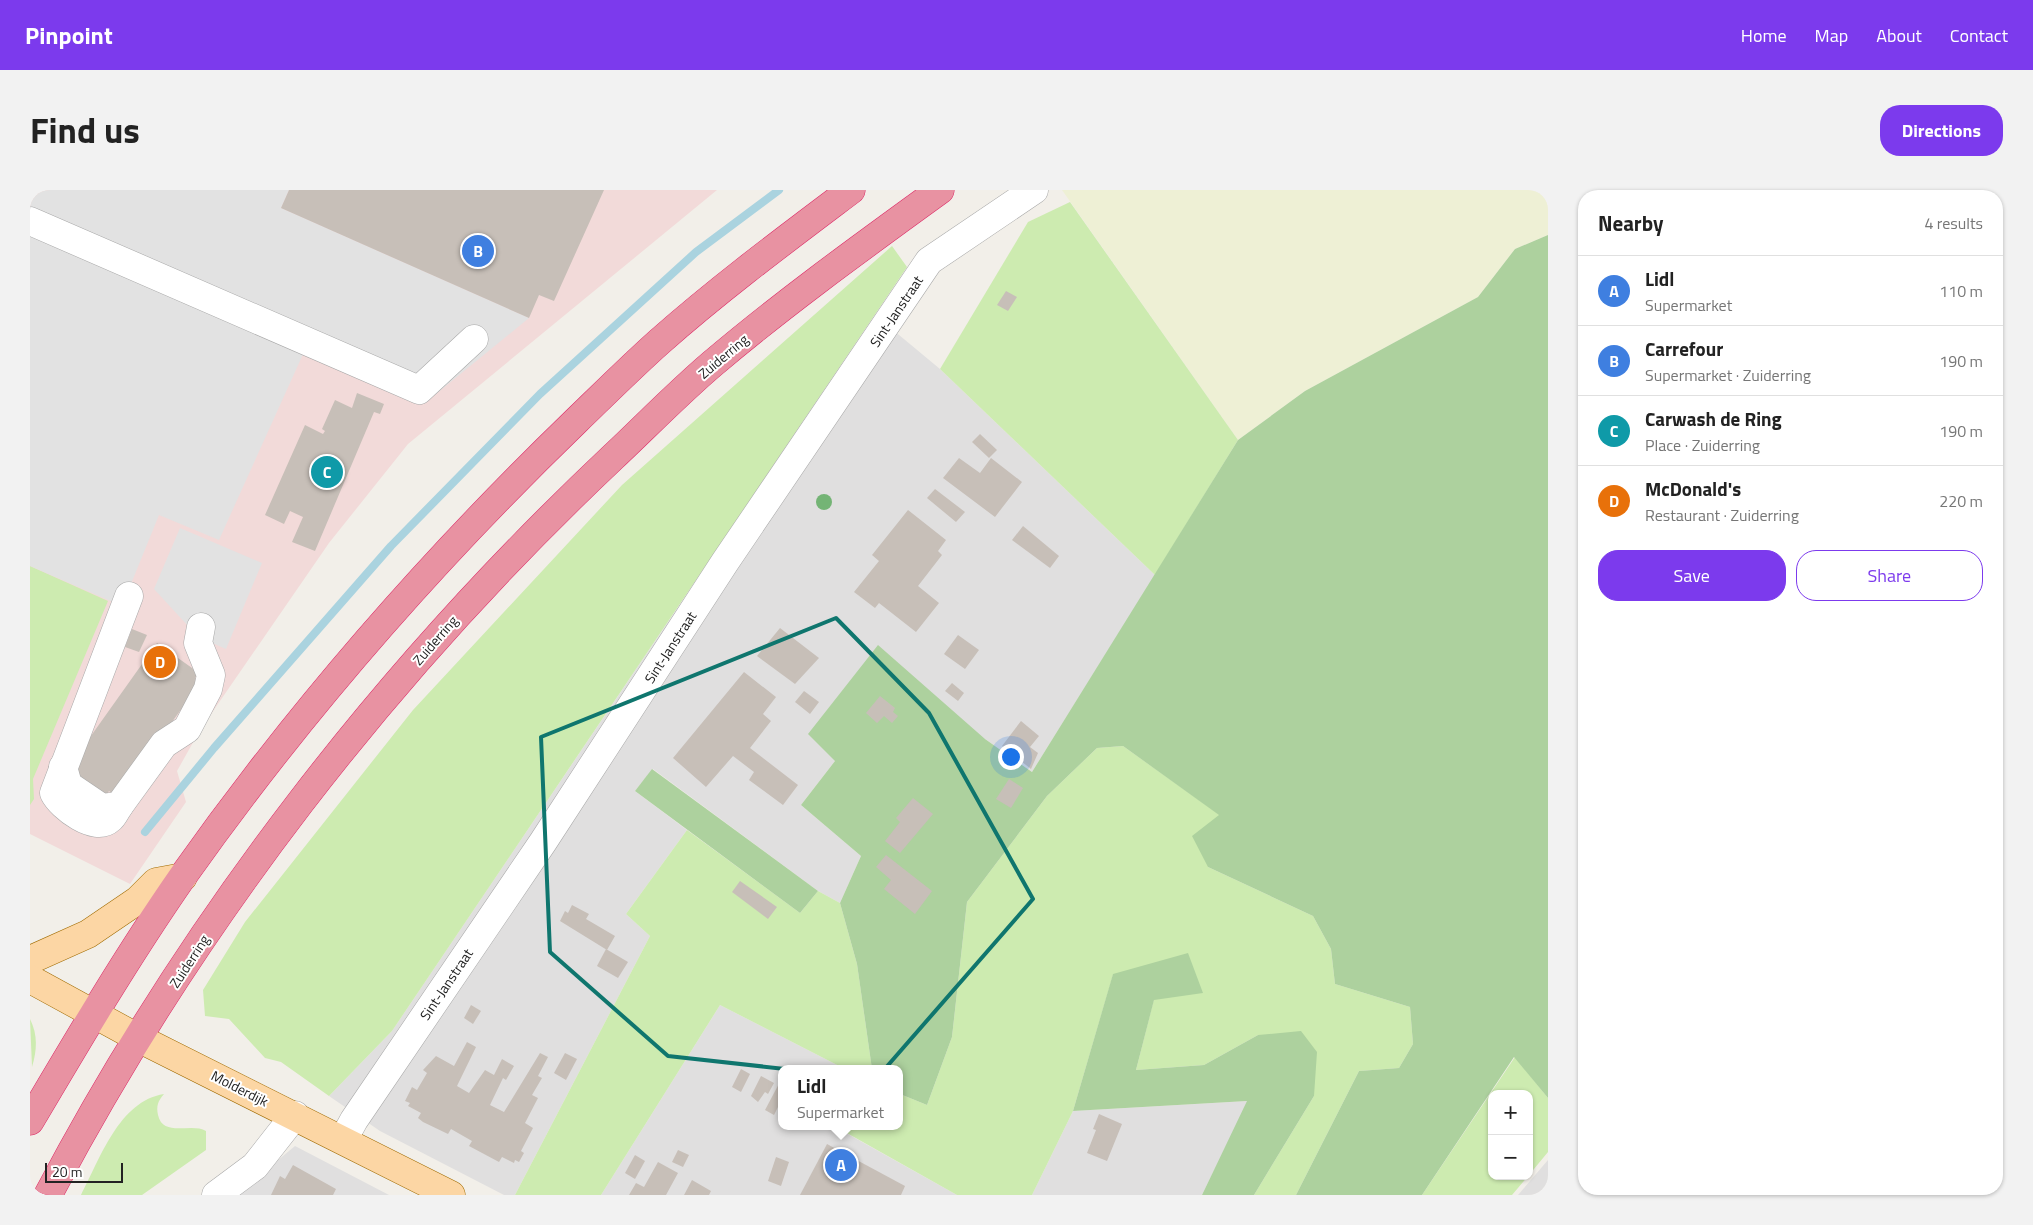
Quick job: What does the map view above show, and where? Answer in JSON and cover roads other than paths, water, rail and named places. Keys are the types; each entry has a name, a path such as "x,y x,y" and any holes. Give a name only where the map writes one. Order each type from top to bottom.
{"highway":[{"path":"30,1121 94,1014 183,877 263,768 325,690 428,571 533,462 659,342 764,256 851,190"},
{"name":"Zuiderring","path":"48,1195 138,1038 232,894 362,723 464,606 568,499 711,365 838,265 940,190"}],"main road":[{"path":"30,960 88,934 138,900 156,882 183,877"},
{"name":"Molderdijk","path":"30,979 138,1038 451,1195"}],"street":[{"name":"Sint-Janstraat","path":"343,1140 354,1120 543,842 725,562 929,262 1034,190"},
{"path":"30,221 419,390 474,339"},
{"path":"130,596 63,767 68,785 102,808 119,806 164,744 187,729 208,689 211,675 198,643 201,628"},
{"path":"216,1195 255,1166 295,1116"}],"waterway":[{"path":"145,832 214,748 391,546 540,394 696,252 779,190"}],"place":[{"name":"Carrefour","path":"478,251"},
{"name":"Carwash de Ring","path":"327,472"},
{"name":"McDonald's","path":"160,662"},
{"name":"Lidl","path":"841,1165"}]}
